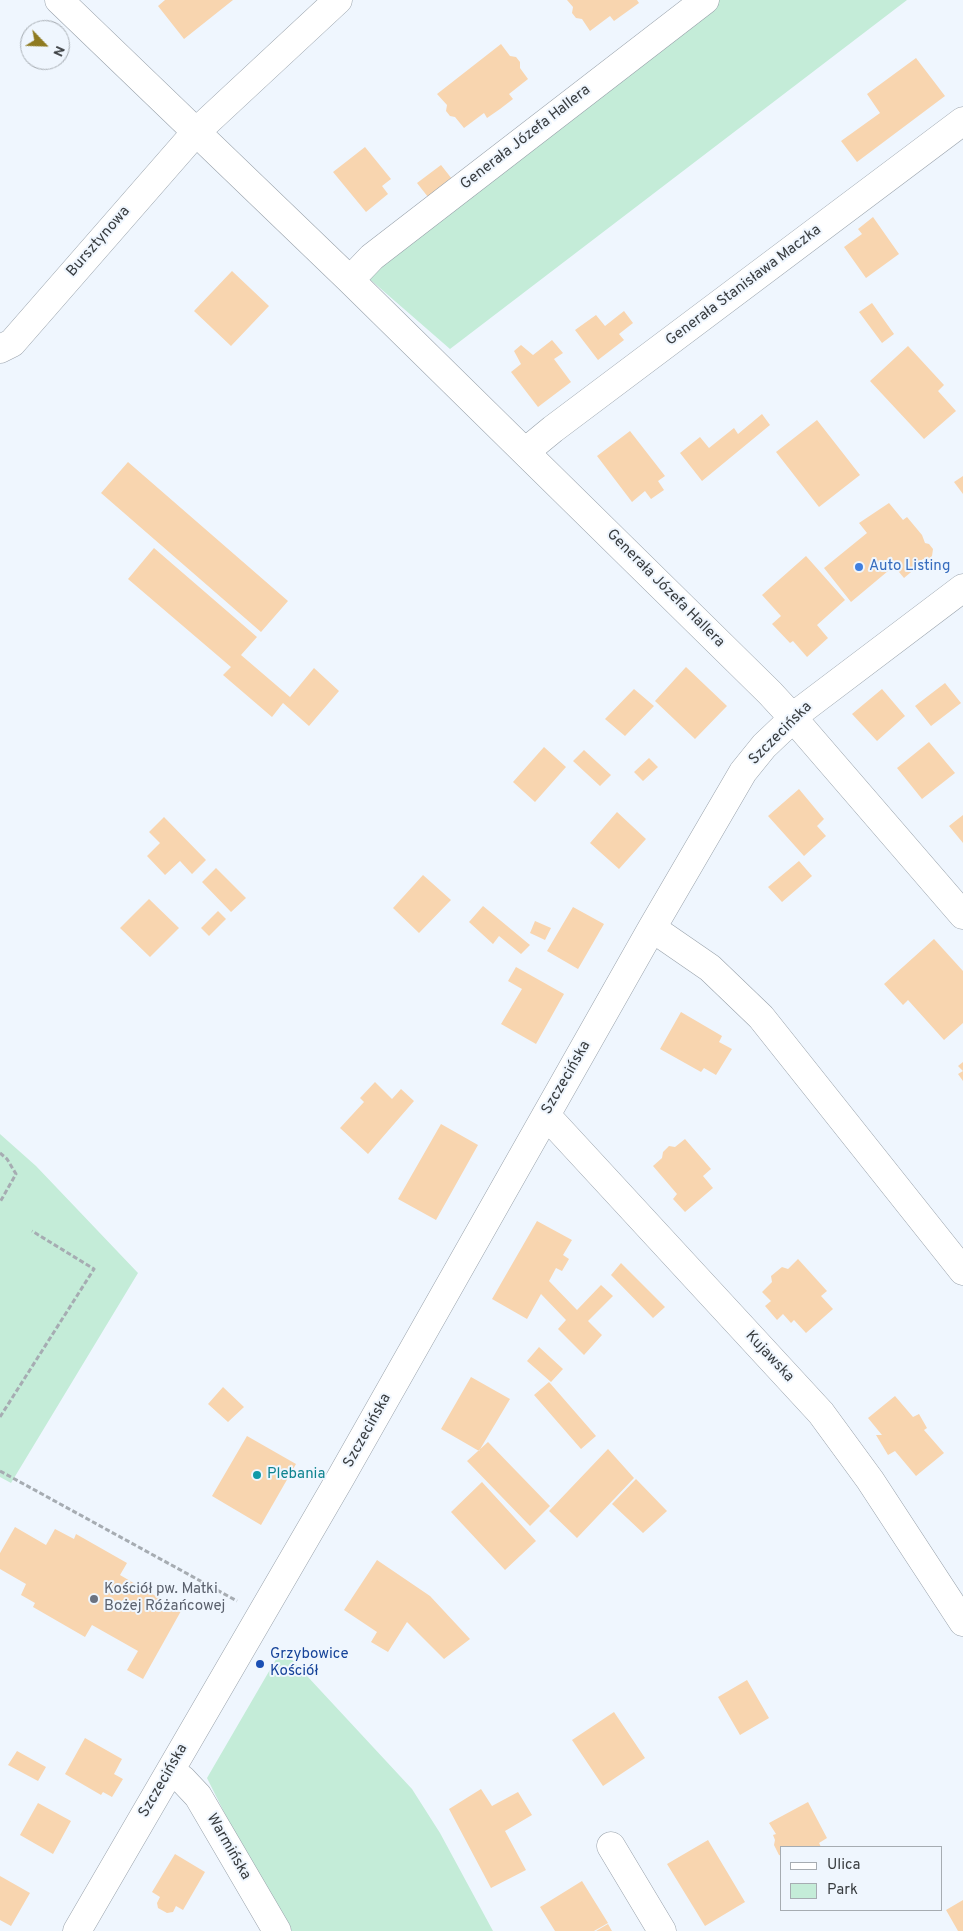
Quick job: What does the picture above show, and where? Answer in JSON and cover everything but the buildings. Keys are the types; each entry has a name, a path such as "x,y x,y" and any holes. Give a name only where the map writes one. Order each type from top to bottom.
{"street":[{"name":"Generała Józefa Hallera","path":"59,0 526,452 793,718 963,915"},
{"name":"Bursztynowa","path":"0,349 12,343 196,132 338,0"},
{"name":"Generała Józefa Hallera","path":"350,280 372,257 705,0"},
{"name":"Generała Stanisława Maczka","path":"526,452 553,429 963,121"},
{"name":"Szczecińska","path":"77,1931 346,1469 652,928 743,772 764,746 793,718 963,588"},
{"path":"652,928 710,968 761,1017 963,1271"},
{"name":"Kujawska","path":"546,1115 821,1413 870,1480 963,1622"},
{"name":"Warmińska","path":"170,1772 187,1784 198,1796 277,1931"},
{"path":"612,1846 662,1931"}],"path":[{"path":"0,1153 7,1159 16,1174 0,1202"},
{"path":"0,1417 94,1269 32,1231"},
{"path":"0,1471 262,1615"}],"green space":[{"path":"718,0 907,0 450,349 365,275"},
{"path":"0,1134 36,1166 138,1273 11,1483 0,1477"},
{"path":"282,1649 412,1789 440,1833 493,1931 292,1931 250,1864 207,1778"}],"place":[{"name":"Auto Listing","path":"859,567"},
{"name":"Plebania","path":"257,1475"},
{"name":"Kościół pw. Matki Bożej Różańcowej","path":"94,1599"},
{"name":"Grzybowice Kościół","path":"260,1664"}]}
